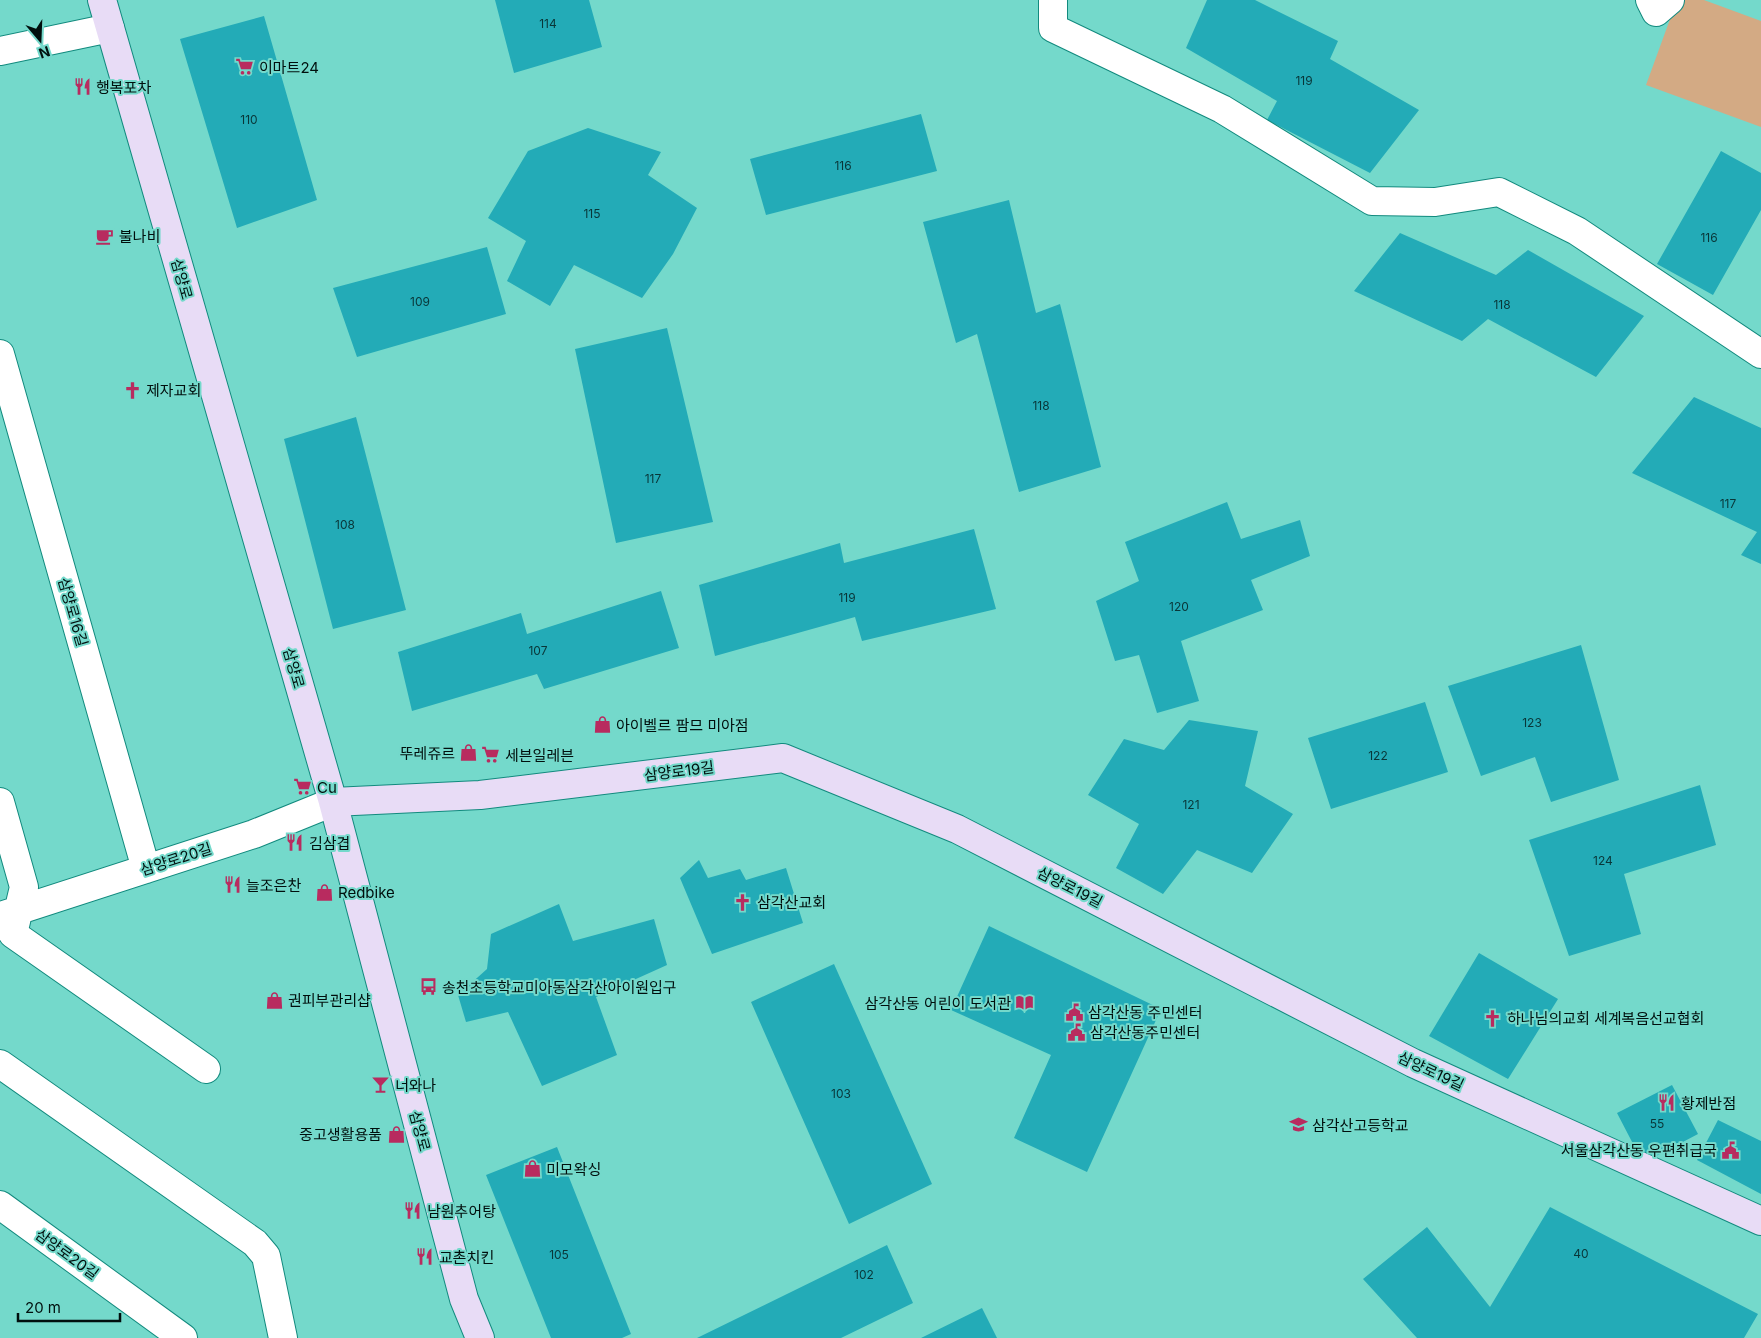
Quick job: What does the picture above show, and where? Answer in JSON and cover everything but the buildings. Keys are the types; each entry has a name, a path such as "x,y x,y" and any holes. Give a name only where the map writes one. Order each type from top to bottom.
{"street":[{"name":"삼양로","path":"102,0 333,802 464,1299 480,1338"},
{"path":"1053,0 1053,28 1222,109 1372,201 1436,202 1499,192 1577,231 1761,354"},
{"path":"0,51 110,28"},
{"name":"삼양로16길","path":"0,354 146,869"},
{"name":"삼양로19길","path":"333,802 480,795 783,758 957,829 1413,1063 1761,1221"},
{"path":"0,802 24,887 9,914 13,934 206,1069"},
{"name":"삼양로20길","path":"9,914 254,834 333,802"},
{"path":"0,1064 255,1243 266,1256 283,1338"},
{"name":"삼양로20길","path":"0,1205 182,1338"}],"shaded area":[{"path":"1677,0 1704,0 1761,21 1761,127 1646,85"}],"place":[{"name":"이마트24","path":"245,67"},
{"name":"행복포차","path":"82,87"},
{"name":"불나비","path":"105,236"},
{"name":"제자교회","path":"132,390"},
{"name":"아이벨르 팜므 미아점","path":"602,725"},
{"name":"뚜레쥬르","path":"469,753"},
{"name":"세븐일레븐","path":"491,755"},
{"name":"Cu","path":"303,787"},
{"name":"김삼겹","path":"295,843"},
{"name":"늘조은찬","path":"232,885"},
{"name":"Redbike","path":"324,892"},
{"name":"삼각산교회","path":"743,902"},
{"name":"송천초등학교미아동삼각산아이원입구","path":"428,987"},
{"name":"권피부관리샵","path":"274,1000"},
{"name":"삼각산동 어린이 도서관","path":"1025,1003"},
{"name":"삼각산동 주민센터","path":"1074,1012"},
{"name":"하나님의교회 세계복음선교협회","path":"1493,1018"},
{"name":"삼각산동주민센터","path":"1076,1032"},
{"name":"너와나","path":"381,1085"},
{"name":"황제반점","path":"1667,1103"},
{"name":"삼각산고등학교","path":"1298,1125"},
{"name":"중고생활용품","path":"396,1134"},
{"name":"서울삼각산동 우편취급국","path":"1731,1150"},
{"name":"미모왁싱","path":"532,1169"},
{"name":"남원추어탕","path":"413,1211"},
{"name":"교촌치킨","path":"425,1257"}]}
